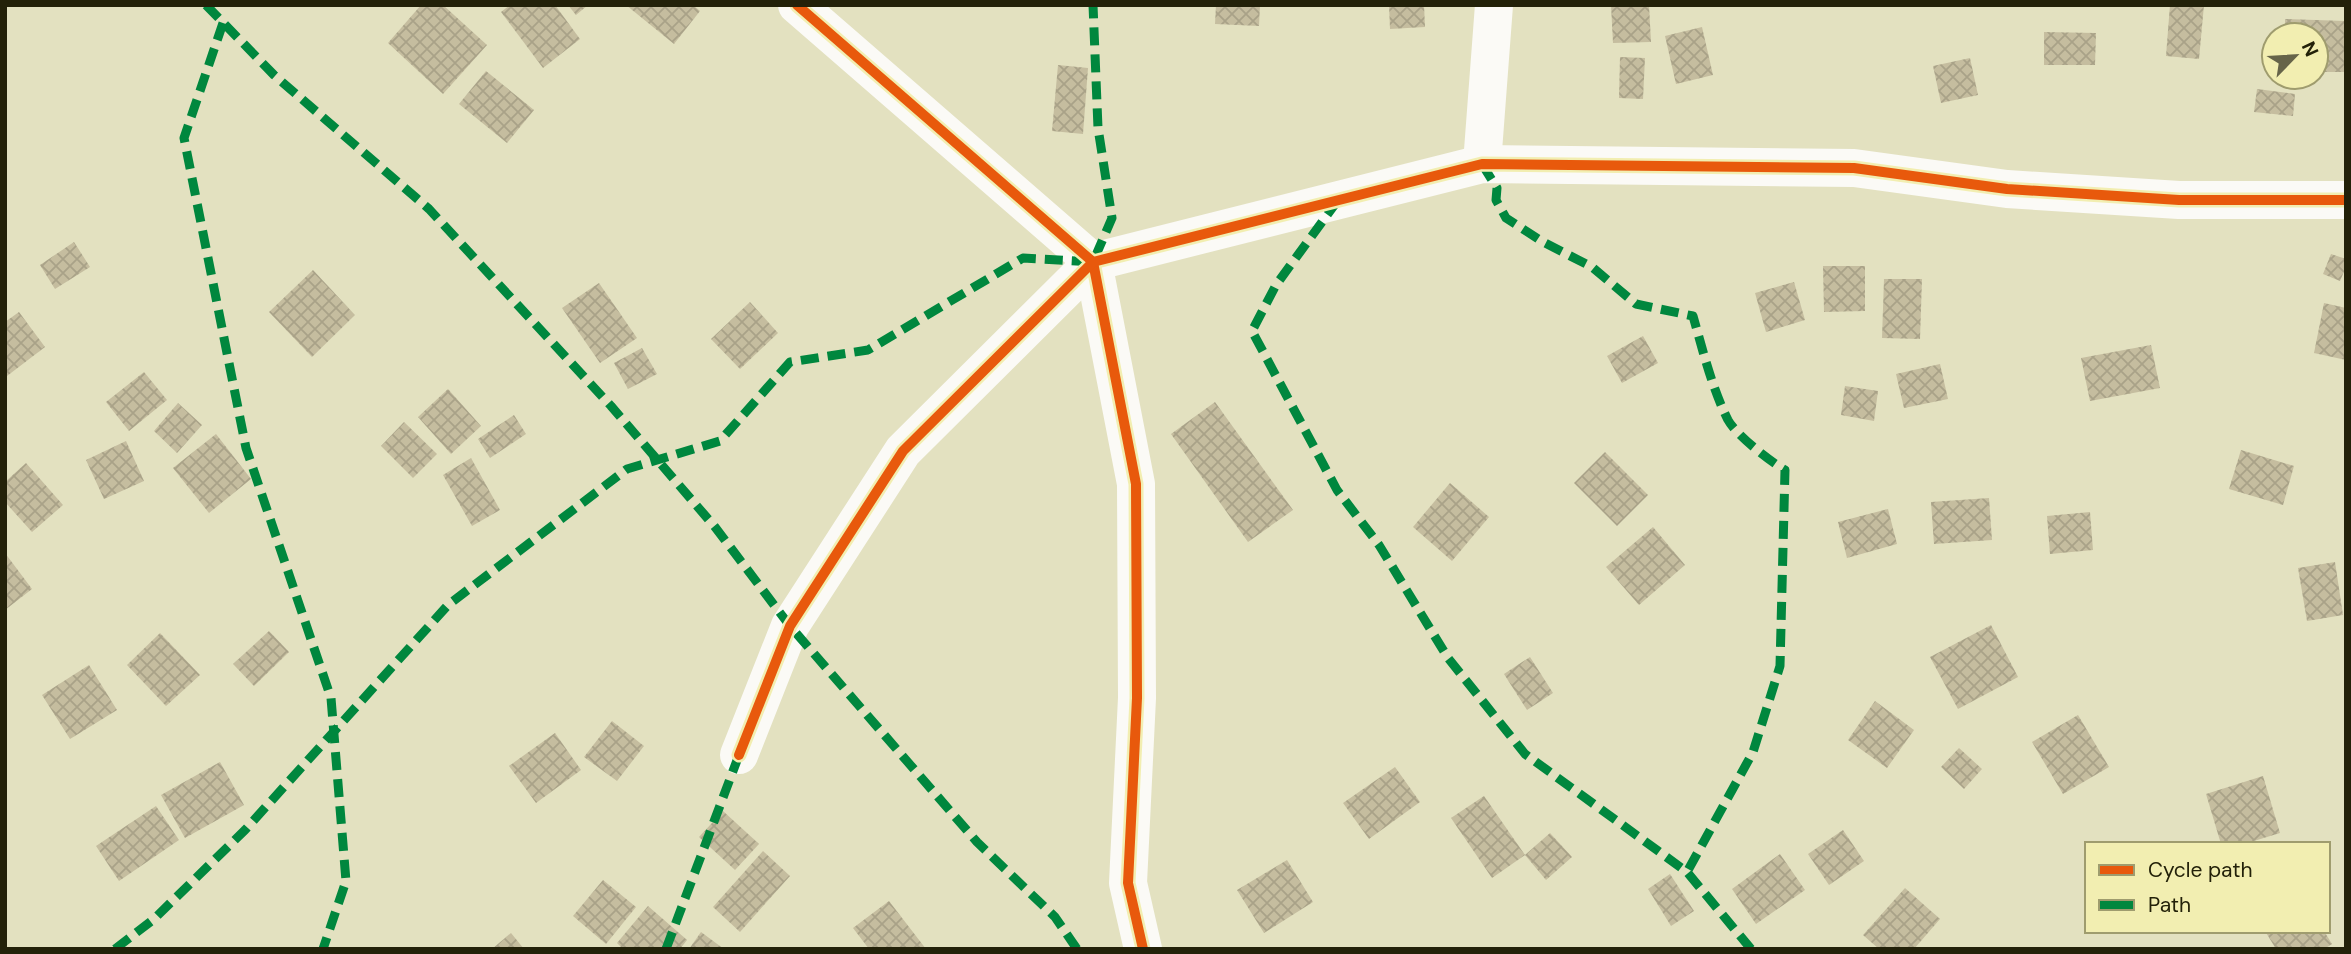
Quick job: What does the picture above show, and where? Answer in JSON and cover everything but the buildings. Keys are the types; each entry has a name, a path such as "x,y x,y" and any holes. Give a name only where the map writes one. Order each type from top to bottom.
{"street":[{"path":"797,5 1093,262 1136,484 1137,698 1128,883 1143,949"},
{"path":"1482,164 1494,5"},
{"path":"739,755 790,626 903,451 1093,262 1482,164 1854,168 2007,189 2140,198 2346,200"}],"marked path":[{"path":"206,5 274,75 429,209 611,406 715,527 790,626 977,842 1055,917 1077,949"},
{"path":"115,949 154,919 245,830 448,605 627,469 720,441 790,362 868,350 1023,258 1093,262 1112,218 1098,128 1093,5"},
{"path":"223,23 184,138 246,448 331,698 346,881 323,949"},
{"path":"1482,164 1497,188 1496,200 1506,218 1543,242 1592,267 1636,304 1693,316 1728,420 1763,455 1785,470 1780,666 1753,752 1687,872"},
{"path":"1338,200 1276,285 1252,331 1337,490 1379,545 1448,658 1525,754 1687,872 1751,949"},
{"path":"666,949 739,755"}],"cycle path":[{"path":"797,5 1093,262 1136,484 1137,698 1128,883 1143,949"},
{"path":"739,755 790,626 903,451 1093,262 1482,164 1854,168 2007,189 2179,200 2346,200"}]}
